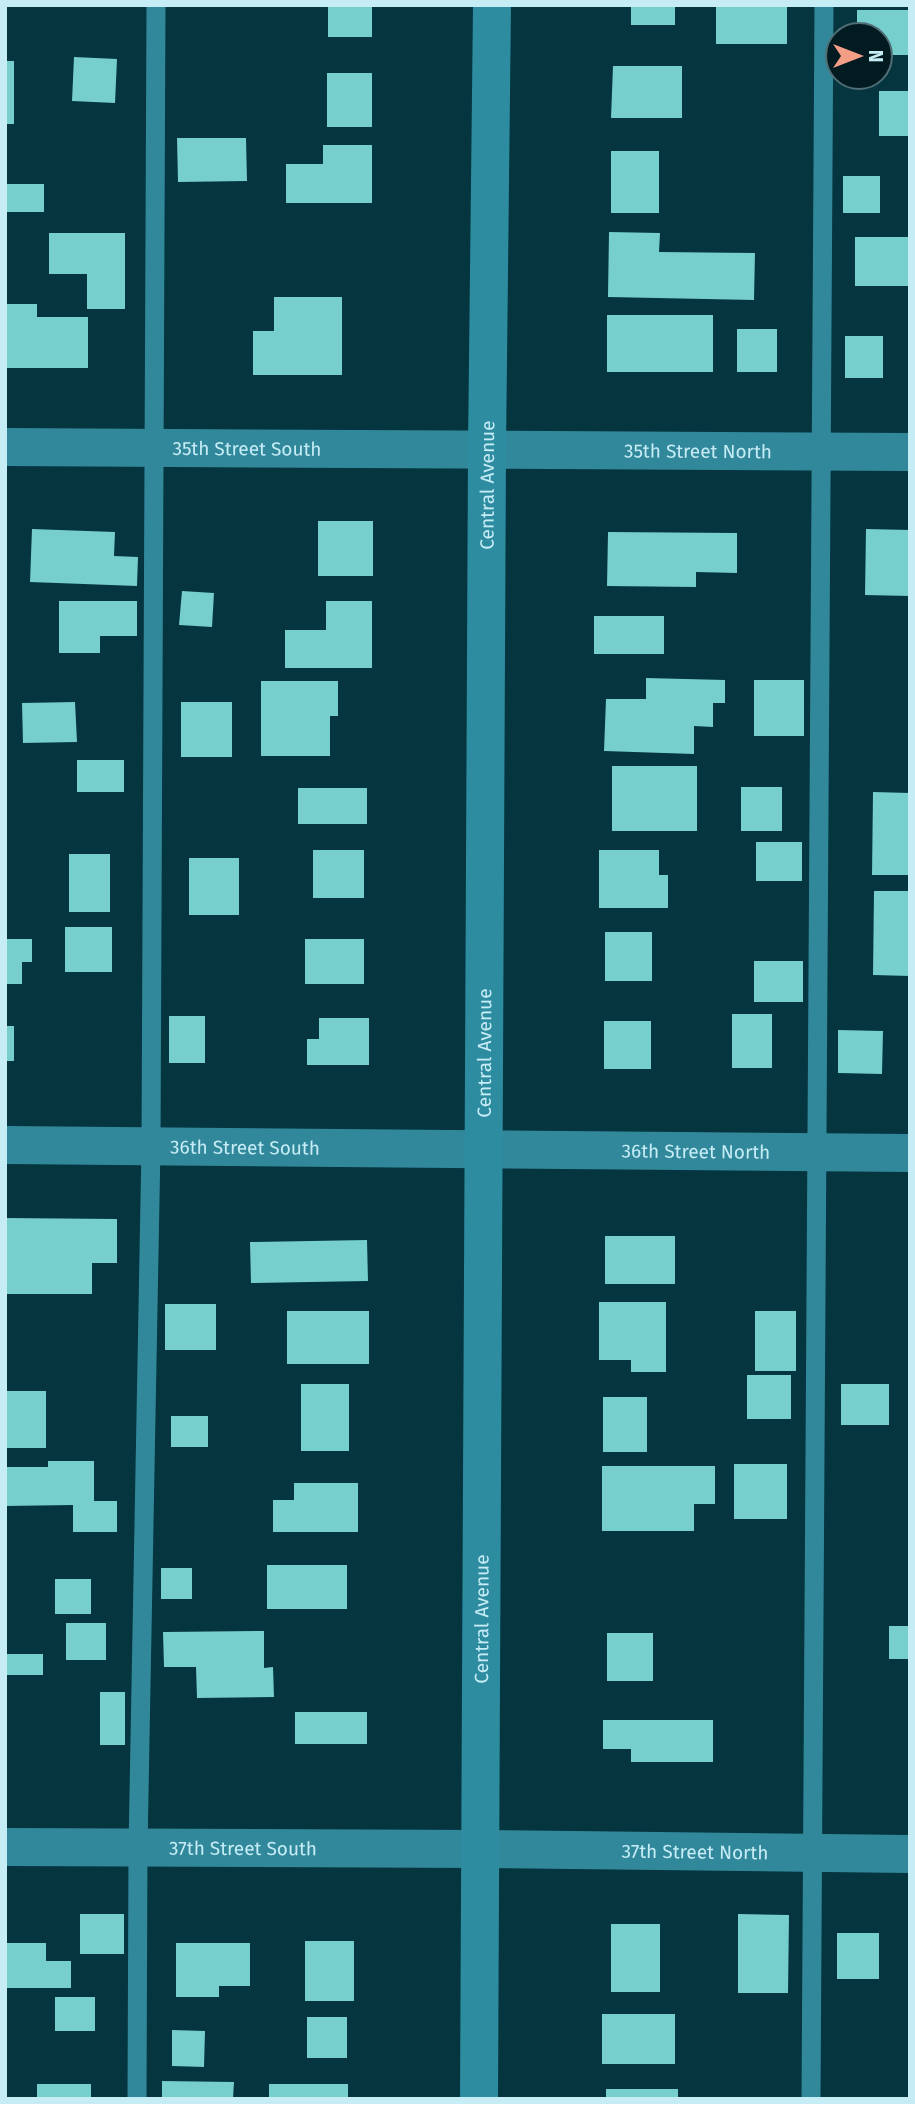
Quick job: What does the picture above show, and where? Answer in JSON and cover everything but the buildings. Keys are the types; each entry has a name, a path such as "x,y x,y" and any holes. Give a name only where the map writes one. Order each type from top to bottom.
{"street":[{"name":"Central Avenue","path":"479,2099 487,449 492,5"},
{"name":"35th Street South","path":"5,447 487,449"},
{"name":"35th Street North","path":"487,449 910,452"},
{"name":"36th Street South","path":"5,1145 484,1148"},
{"name":"36th Street North","path":"484,1148 910,1153"},
{"name":"37th Street South","path":"5,1847 481,1849"},
{"name":"37th Street North","path":"481,1849 910,1854"}],"lane":[{"path":"137,2099 138,1848 151,1146 156,5"},
{"path":"811,2099 824,5"}]}
